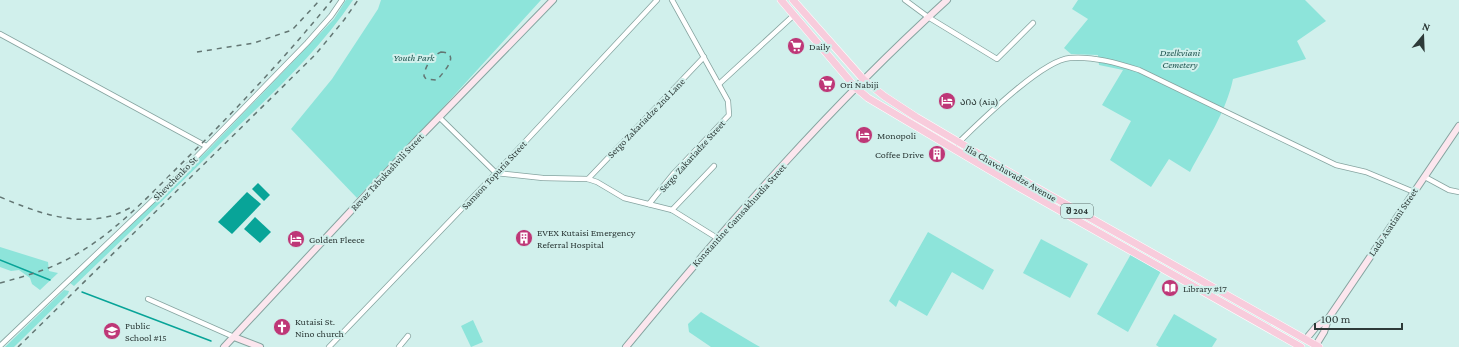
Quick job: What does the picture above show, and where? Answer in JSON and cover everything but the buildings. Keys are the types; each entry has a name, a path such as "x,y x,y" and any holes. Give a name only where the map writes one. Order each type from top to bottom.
{"main road":[{"name":"Revaz Tabukashvili Street","path":"224,347 439,117 553,0"},
{"name":"Ilia Chavchavadze Avenue","path":"781,0 856,88 868,98 955,151 1301,347"},
{"name":"Ilia Chavchavadze Avenue","path":"793,0 864,80 884,96 958,142 1317,346"},
{"name":"Konstantine Gamsakhurdia Street","path":"626,347 716,238 856,88 947,0"},
{"name":"Lado Asatiani Street","path":"1317,346 1324,332 1328,319 1459,126"},
{"name":"Lado Asatiani Street","path":"1306,339 1316,327 1328,319"},
{"path":"234,337 260,347"},
{"path":"1301,347 1306,339"}],"street":[{"name":"Shevchenko St","path":"0,346 169,185 307,43 332,16 342,0"},
{"name":"Samson Topuria Street","path":"329,347 496,173 658,0"},
{"name":"Sergo Zakariadze Street","path":"649,204 674,173 729,115 728,101 672,0"},
{"path":"905,0 928,17 997,59 1033,23"},
{"path":"719,84 794,15"},
{"path":"0,34 206,146"},
{"name":"Sergo Zakariadze 2nd Lane","path":"588,179 704,57"},
{"path":"958,142 1007,97 1050,66 1068,58 1087,58 1115,62 1139,70 1336,165 1366,172 1414,192"},
{"path":"439,117 496,173 543,178 588,179 597,182 624,198 672,210 716,238"},
{"path":"672,210 714,166"},
{"path":"1425,177 1448,190 1459,192"},
{"path":"148,299 234,337"},
{"path":"399,347 408,336"}],"green space":[{"path":"346,0 353,0 325,37 277,89 74,286 70,283 208,150 334,19"},
{"name":"Youth Park","path":"381,0 541,0 438,113 357,198 291,129 332,79 378,9"},
{"name":"Dzelkviani Cemetery","path":"1078,0 1305,0 1326,21 1297,41 1306,59 1233,79 1221,115 1190,172 1169,159 1151,187 1110,160 1131,121 1102,105 1123,70 1099,65 1098,55 1071,54 1064,48 1088,19 1072,9"},
{"path":"928,232 994,270 983,290 952,272 927,316 899,300 896,307 889,301"},
{"path":"1041,239 1088,264 1070,298 1023,273"},
{"path":"0,247 48,262 49,271 58,273 40,290 32,284 30,278 19,270 11,271 0,267"},
{"path":"1131,254 1161,271 1128,332 1097,314"},
{"path":"64,290 69,291 68,294 14,347 5,347"},
{"path":"701,312 760,347 711,347 689,332 688,324"},
{"path":"1174,314 1217,339 1212,347 1159,347 1156,345"},
{"path":"473,320 483,342 471,347 461,326"}],"shaded area":[{"path":"258,183 270,195 264,201 252,189"},
{"path":"247,192 261,204 232,234 218,222"},
{"path":"255,217 271,232 260,243 244,229"}],"waterway":[{"path":"0,260 50,280"},
{"path":"82,292 211,341"}],"railway":[{"path":"197,52 254,43 292,30 320,0"},
{"path":"0,283 42,271 58,264 82,251 111,230 152,193 238,106 295,44 332,0"},
{"path":"18,347 315,55 344,20 358,0"},
{"path":"441,52 447,53 450,56 451,59 449,64 437,80 426,79 424,76 427,65 441,52"},
{"path":"0,197 27,208 54,216 82,219 97,219 111,216 134,206"}],"place":[{"name":"Daily","path":"796,46"},
{"name":"Ori Nabiji","path":"827,84"},
{"name":"აია (Aia)","path":"947,101"},
{"name":"Monopoli","path":"864,135"},
{"name":"Coffee Drive","path":"937,154"},
{"name":"EVEX Kutaisi Emergency Referral Hospital","path":"524,238"},
{"name":"Golden Fleece","path":"296,239"},
{"name":"Library #17","path":"1170,288"},
{"name":"Kutaisi St. Nino church","path":"282,327"},
{"name":"Public School #15","path":"112,331"}]}
